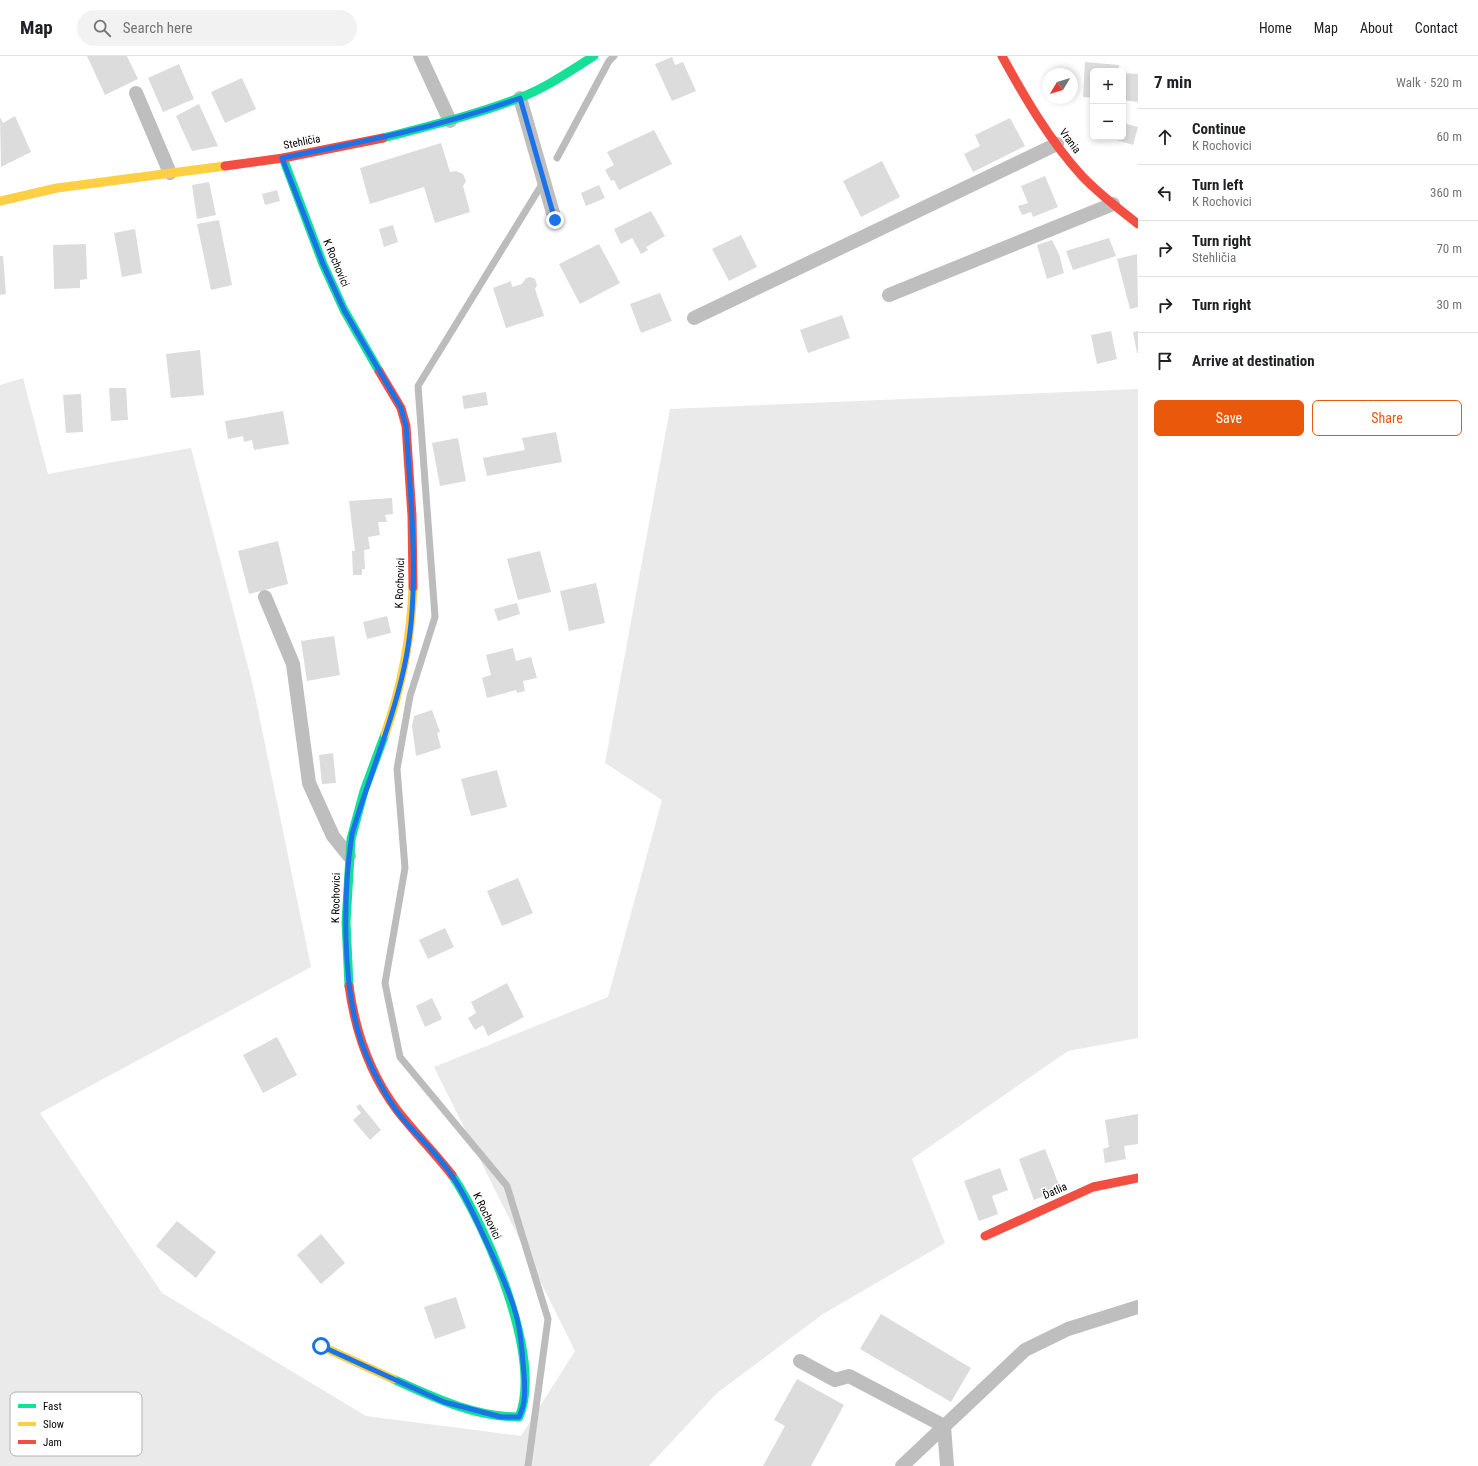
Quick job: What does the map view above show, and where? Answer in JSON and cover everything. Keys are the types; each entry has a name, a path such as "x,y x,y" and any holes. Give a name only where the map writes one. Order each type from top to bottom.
{"street":[{"name":"Stehličia","path":"0,201 57,188 282,158 382,138 450,121 520,98 561,77 594,56"},
{"name":"Vrania","path":"1002,56 1057,144 1083,176 1113,204 1138,224"},
{"name":"K Rochovici","path":"282,158 323,264 344,310 401,408 406,426 412,548 410,629 404,668 354,827 349,856 347,899 348,980 354,1016 361,1042 378,1078 402,1118 435,1153 454,1178 470,1205 505,1282 514,1308 522,1355 525,1396 522,1411 519,1417 501,1417 444,1402 321,1346"},
{"name":"Ďatlia","path":"985,1236 1093,1187 1138,1178"}],"lane":[{"path":"420,56 450,121"},
{"path":"136,93 170,173"},
{"path":"520,98 555,220"},
{"path":"694,318 1057,144"},
{"path":"889,295 1113,204"},
{"path":"265,597 293,664 309,783 333,836 349,856"},
{"path":"902,1466 1025,1350 1068,1329 1138,1307"},
{"path":"800,1361 835,1380 849,1376 944,1426"},
{"path":"944,1426 947,1466"}],"shaded area":[{"path":"23,378 48,474 191,448 253,686 311,967 40,1113 162,1293 366,1416 521,1436 575,1351 434,1067 608,997 662,800 605,763 670,409 1138,389 1138,1038 1068,1051 912,1159 945,1243 823,1314 717,1393 649,1466 0,1466 0,385"}],"building":[{"path":"87,56 127,56 138,79 105,95"},
{"path":"672,57 675,65 683,62 696,91 672,101 655,64"},
{"path":"1085,62 1119,65 1119,68 1090,68 1090,98 1083,97"},
{"path":"179,64 194,99 163,112 148,78"},
{"path":"1126,73 1138,74 1138,102 1126,100"},
{"path":"242,78 256,109 225,123 211,92"},
{"path":"199,104 218,146 192,151 176,116"},
{"path":"15,116 31,152 1,167 0,117 3,123"},
{"path":"1010,118 1025,146 973,172 964,154 980,146 975,135"},
{"path":"1126,124 1138,127 1133,145 1117,140 1126,140"},
{"path":"654,130 672,164 619,190 614,180 611,181 605,170 614,165 607,152"},
{"path":"441,143 450,172 456,171 463,174 466,181 463,186 470,212 435,223 424,187 370,204 360,168"},
{"path":"882,161 900,197 861,217 843,181"},
{"path":"1045,176 1058,207 1033,217 1031,212 1022,215 1018,206 1028,203 1021,186"},
{"path":"209,182 216,215 197,219 192,185"},
{"path":"599,185 605,198 586,206 581,193"},
{"path":"277,190 280,201 265,205 262,194"},
{"path":"651,211 665,236 646,247 648,250 641,254 632,238 621,244 614,229"},
{"path":"219,220 232,285 211,290 197,224"},
{"path":"393,225 398,242 384,247 379,229"},
{"path":"135,229 142,273 122,277 114,233"},
{"path":"741,235 757,267 729,281 712,249"},
{"path":"1109,238 1116,256 1073,270 1066,251"},
{"path":"1052,240 1059,254 1064,273 1047,279 1037,245"},
{"path":"86,244 87,279 80,280 80,288 54,289 53,245"},
{"path":"599,244 620,283 580,304 559,264"},
{"path":"1137,254 1138,307 1130,309 1117,259"},
{"path":"0,256 3,256 6,294 0,295"},
{"path":"530,277 535,279 537,285 535,289 544,316 506,328 493,288 511,281 512,287 522,284 526,278"},
{"path":"660,293 672,321 641,333 630,304"},
{"path":"842,315 850,338 808,353 800,330"},
{"path":"1111,331 1117,359 1097,364 1091,335"},
{"path":"1138,331 1138,353 1137,353 1133,332"},
{"path":"200,350 204,395 171,398 166,354"},
{"path":"109,388 126,388 128,420 111,421"},
{"path":"486,392 488,405 464,409 462,396"},
{"path":"81,394 83,432 66,433 63,395"},
{"path":"283,411 289,444 254,450 252,440 244,442 243,436 228,439 225,421"},
{"path":"556,432 562,462 487,476 483,458 525,450 522,438"},
{"path":"458,438 466,481 440,486 432,443"},
{"path":"392,498 393,514 385,515 387,522 378,522 380,535 368,537 370,549 364,550 365,569 362,569 362,575 353,575 352,551 355,551 349,501"},
{"path":"278,541 288,584 249,594 238,551"},
{"path":"540,551 551,592 518,600 507,559"},
{"path":"596,583 605,623 569,631 560,591"},
{"path":"517,603 520,614 498,621 494,609"},
{"path":"387,616 391,633 367,639 363,622"},
{"path":"334,636 340,675 307,681 301,641"},
{"path":"513,648 516,661 531,657 537,678 523,681 525,691 517,693 516,690 487,698 482,678 491,675 486,655"},
{"path":"432,710 440,732 437,733 441,748 416,756 412,726 414,716"},
{"path":"333,753 336,783 322,784 319,755"},
{"path":"497,770 507,807 471,816 461,779"},
{"path":"518,878 533,913 502,926 487,891"},
{"path":"445,928 454,947 428,959 419,940"},
{"path":"507,983 524,1017 488,1036 483,1025 475,1030 468,1018 476,1013 471,1002"},
{"path":"432,998 442,1019 425,1027 416,1006"},
{"path":"277,1037 297,1075 263,1093 243,1055"},
{"path":"360,1104 381,1130 370,1140 353,1120 361,1113 356,1107"},
{"path":"1138,1114 1138,1144 1124,1146 1126,1159 1105,1163 1103,1149 1109,1147 1105,1120"},
{"path":"1045,1149 1061,1190 1034,1200 1019,1159"},
{"path":"1000,1168 1008,1190 992,1196 998,1214 979,1221 964,1181"},
{"path":"177,1221 216,1252 196,1278 156,1246"},
{"path":"321,1234 345,1263 321,1284 297,1255"},
{"path":"456,1297 466,1328 435,1339 424,1307"},
{"path":"881,1314 971,1368 951,1402 860,1349"},
{"path":"797,1379 844,1405 811,1466 763,1466 785,1426 774,1420"}],"waterway":[{"path":"557,158 609,61 614,56"},
{"path":"528,1466 548,1319 507,1186 400,1057 385,983 405,868 397,769 410,696 435,617 418,386 544,181"}],"traffic: fast":[{"path":"383,138 435,125 519,98 548,84 594,56"},
{"path":"283,158 323,264 344,310 379,371"},
{"path":"349,986 346,922 351,839 364,791 385,734"},
{"path":"393,1379 439,1399 470,1410 486,1414 519,1417 525,1392 524,1361 518,1328 508,1293 495,1258 466,1198 452,1175"}],"traffic: slow":[{"path":"0,201 57,188 225,166"},
{"path":"385,734 405,661 413,587"},
{"path":"321,1346 393,1379"}],"traffic: jam":[{"path":"1002,56 1039,119 1070,163 1095,189 1138,224"},
{"path":"225,166 283,158 383,138"},
{"path":"379,371 401,408 406,426 412,516 413,587"},
{"path":"349,986 355,1019 365,1051 379,1082 397,1110 452,1175"},
{"path":"985,1236 1093,1187 1138,1178"}],"route":[{"path":"321,1346 444,1402 501,1417 514,1418 519,1417 524,1406 525,1396 519,1332 514,1308 505,1282 470,1205 454,1178 435,1153 402,1118 389,1098 361,1042 354,1016 348,980 347,939 349,856 352,834 392,711 404,668 410,629 412,548 406,426 401,408 370,358 344,310 323,264 282,158 382,138 450,121 520,98 555,220"}]}
